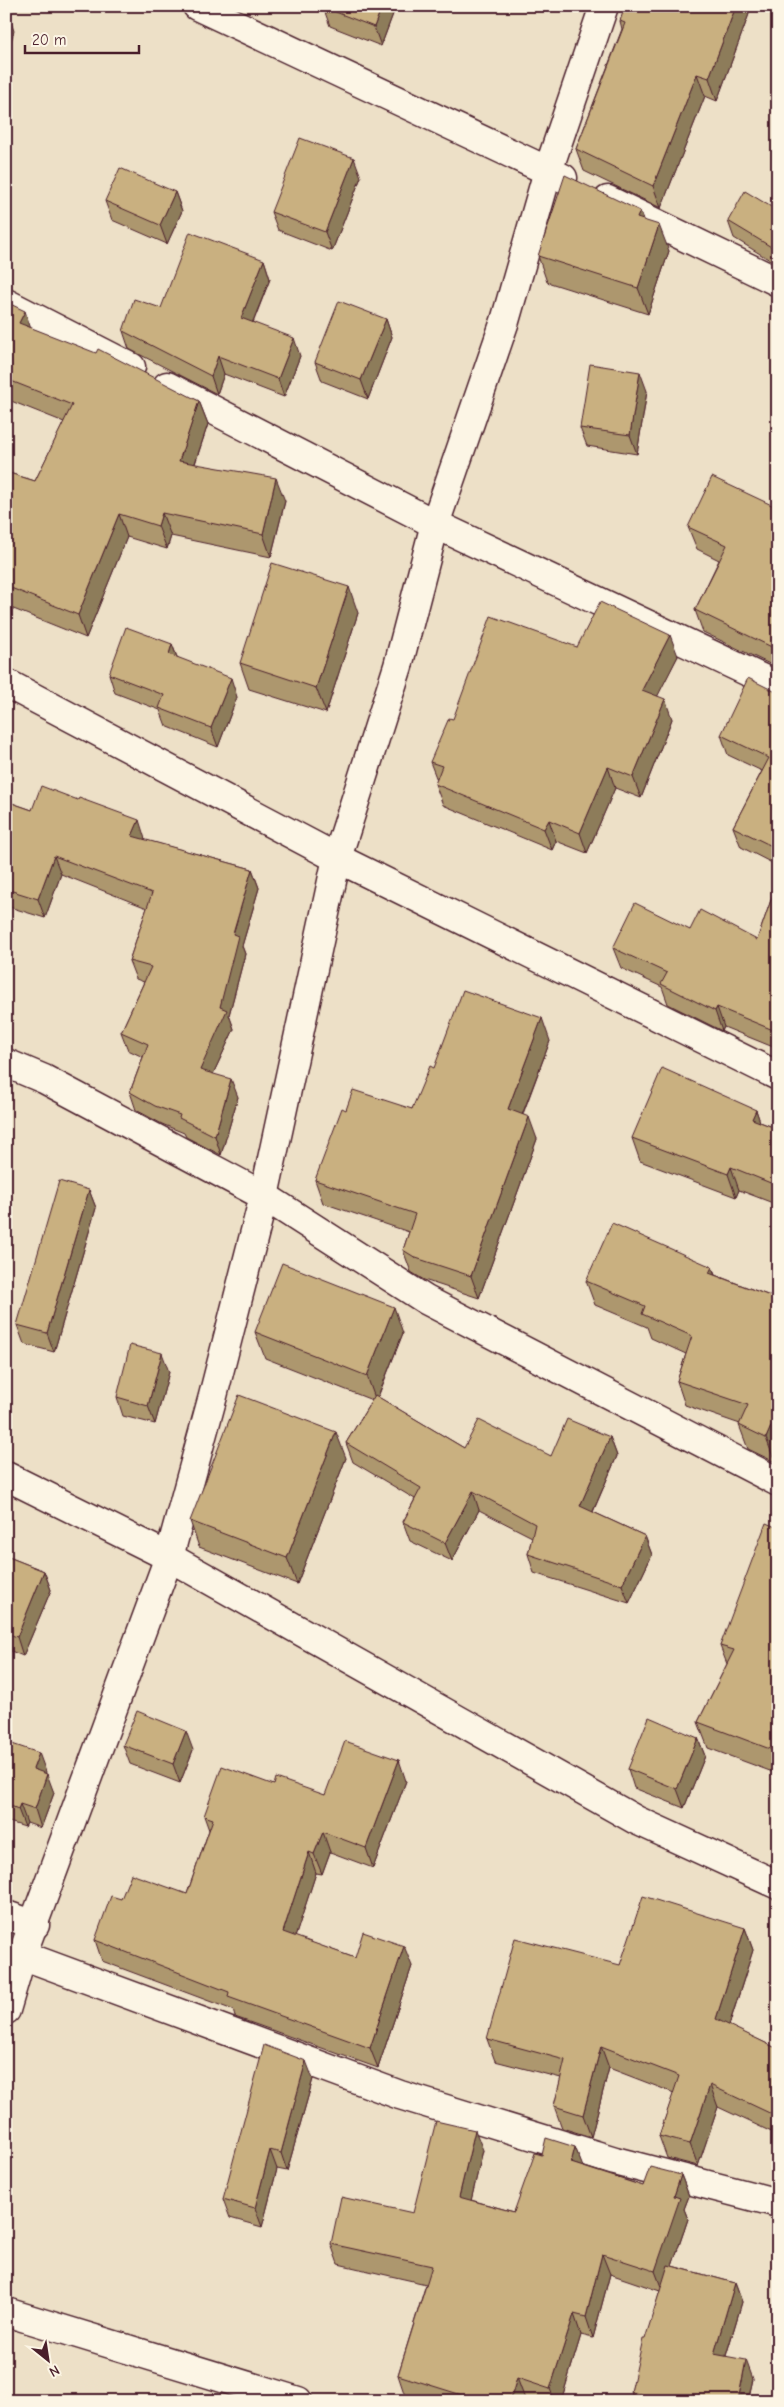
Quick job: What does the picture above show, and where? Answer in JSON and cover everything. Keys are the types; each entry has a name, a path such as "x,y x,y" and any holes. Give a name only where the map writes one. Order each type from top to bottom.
{"street":[{"path":"197,6 548,170 778,282"},
{"path":"6,2010 22,1955 35,1925 169,1557 216,1386 264,1196 337,858 398,666 435,524 505,321 548,170 604,6"},
{"path":"6,303 435,524 778,686"},
{"path":"6,683 337,858 778,1076"},
{"path":"6,1063 44,1079 264,1196 426,1300 778,1482"},
{"path":"6,1476 169,1557 636,1820 778,1885"},
{"path":"6,1915 35,1925"},
{"path":"22,1955 400,2095 615,2161 778,2203"},
{"path":"6,2312 298,2401"}],"building":[{"path":"323,6 382,6 374,27"},
{"path":"625,6 736,6 709,78 697,74 653,186 576,149 625,23 620,21"},
{"path":"300,138 354,158 325,232 271,212"},
{"path":"120,168 175,192 160,225 105,201"},
{"path":"565,175 640,211 637,218 659,225 638,288 538,256"},
{"path":"745,191 778,211 778,251 728,221"},
{"path":"190,232 264,260 241,318 294,338 278,379 218,356 211,376 123,331 134,299 161,308"},
{"path":"339,301 386,319 361,380 315,362"},
{"path":"6,302 25,311 19,323 96,353 98,349 199,401 179,461 276,478 263,534 162,513 158,526 119,514 78,615 6,586 6,472 35,481 72,405 6,379"},
{"path":"590,364 640,372 630,435 580,428"},
{"path":"712,477 778,508 778,650 695,610 727,545 688,527"},
{"path":"272,563 349,587 316,688 240,663"},
{"path":"600,602 670,635 642,690 665,699 633,777 608,767 580,833 549,820 544,829 435,784 442,766 430,762 449,718 453,719 491,616 577,647"},
{"path":"126,627 172,644 169,654 231,678 211,728 159,708 164,695 109,674"},
{"path":"748,678 778,693 778,849 733,827 769,758 721,735"},
{"path":"41,786 139,820 132,836 252,869 233,934 238,936 220,1007 227,1010 200,1070 231,1079 215,1136 179,1118 180,1115 155,1106 130,1092 148,1044 121,1032 151,967 129,961 152,893 54,856 38,899 6,889 6,801 32,810"},
{"path":"778,880 778,1032 717,1007 715,1011 661,984 667,973 613,948 635,903 690,930 700,910 757,940"},
{"path":"463,990 542,1018 508,1109 529,1117 471,1276 416,1258 403,1250 415,1214 315,1180 342,1108 346,1110 353,1090 412,1109 430,1066 434,1068"},
{"path":"662,1068 756,1110 752,1119 778,1129 778,1186 731,1167 728,1174 632,1138"},
{"path":"59,1181 89,1190 47,1333 17,1325"},
{"path":"612,1223 712,1267 709,1273 778,1299 778,1410 766,1438 739,1425 748,1405 677,1381 692,1336 642,1314 645,1306 586,1281"},
{"path":"282,1263 394,1307 367,1376 255,1332"},
{"path":"130,1345 162,1353 148,1406 117,1397"},
{"path":"239,1395 336,1432 287,1558 190,1521"},
{"path":"375,1395 464,1448 479,1420 551,1456 567,1419 610,1437 580,1506 645,1536 622,1585 528,1554 535,1524 473,1491 445,1543 403,1522 421,1488 346,1443"},
{"path":"766,1523 778,1528 778,1752 698,1722 734,1650 720,1646"},
{"path":"6,1556 44,1571 17,1637 6,1633"},
{"path":"137,1711 186,1731 173,1764 123,1745"},
{"path":"649,1717 698,1738 677,1789 628,1769"},
{"path":"345,1741 399,1760 366,1848 323,1832 314,1854 309,1852 283,1932 355,1958 363,1932 404,1946 370,2048 228,1997 229,1992 95,1940 111,1896 121,1899 131,1874 187,1894 213,1819 204,1816 222,1766 274,1785 276,1778 325,1795"},
{"path":"6,1742 39,1753 33,1769 47,1774 35,1809 20,1804 18,1809 6,1804"},
{"path":"643,1896 745,1928 716,2019 778,2049 778,2117 710,2085 690,2144 659,2136 679,2076 601,2046 583,2115 554,2106 565,2060 487,2039 515,1938 620,1965"},
{"path":"264,2045 306,2061 281,2153 270,2150 255,2208 223,2199"},
{"path":"436,2121 475,2130 459,2197 514,2212 535,2153 542,2155 546,2138 575,2147 571,2163 643,2186 650,2167 681,2175 674,2196 680,2198 655,2271 602,2254 586,2317 574,2314 550,2389 517,2378 510,2401 481,2401 398,2375 432,2266 331,2244 341,2197 413,2213"},
{"path":"668,2265 735,2283 714,2354 746,2360 738,2401 673,2401 631,2392 643,2339 645,2339"},
{"path":"44,2396 64,2401 43,2401"}]}
